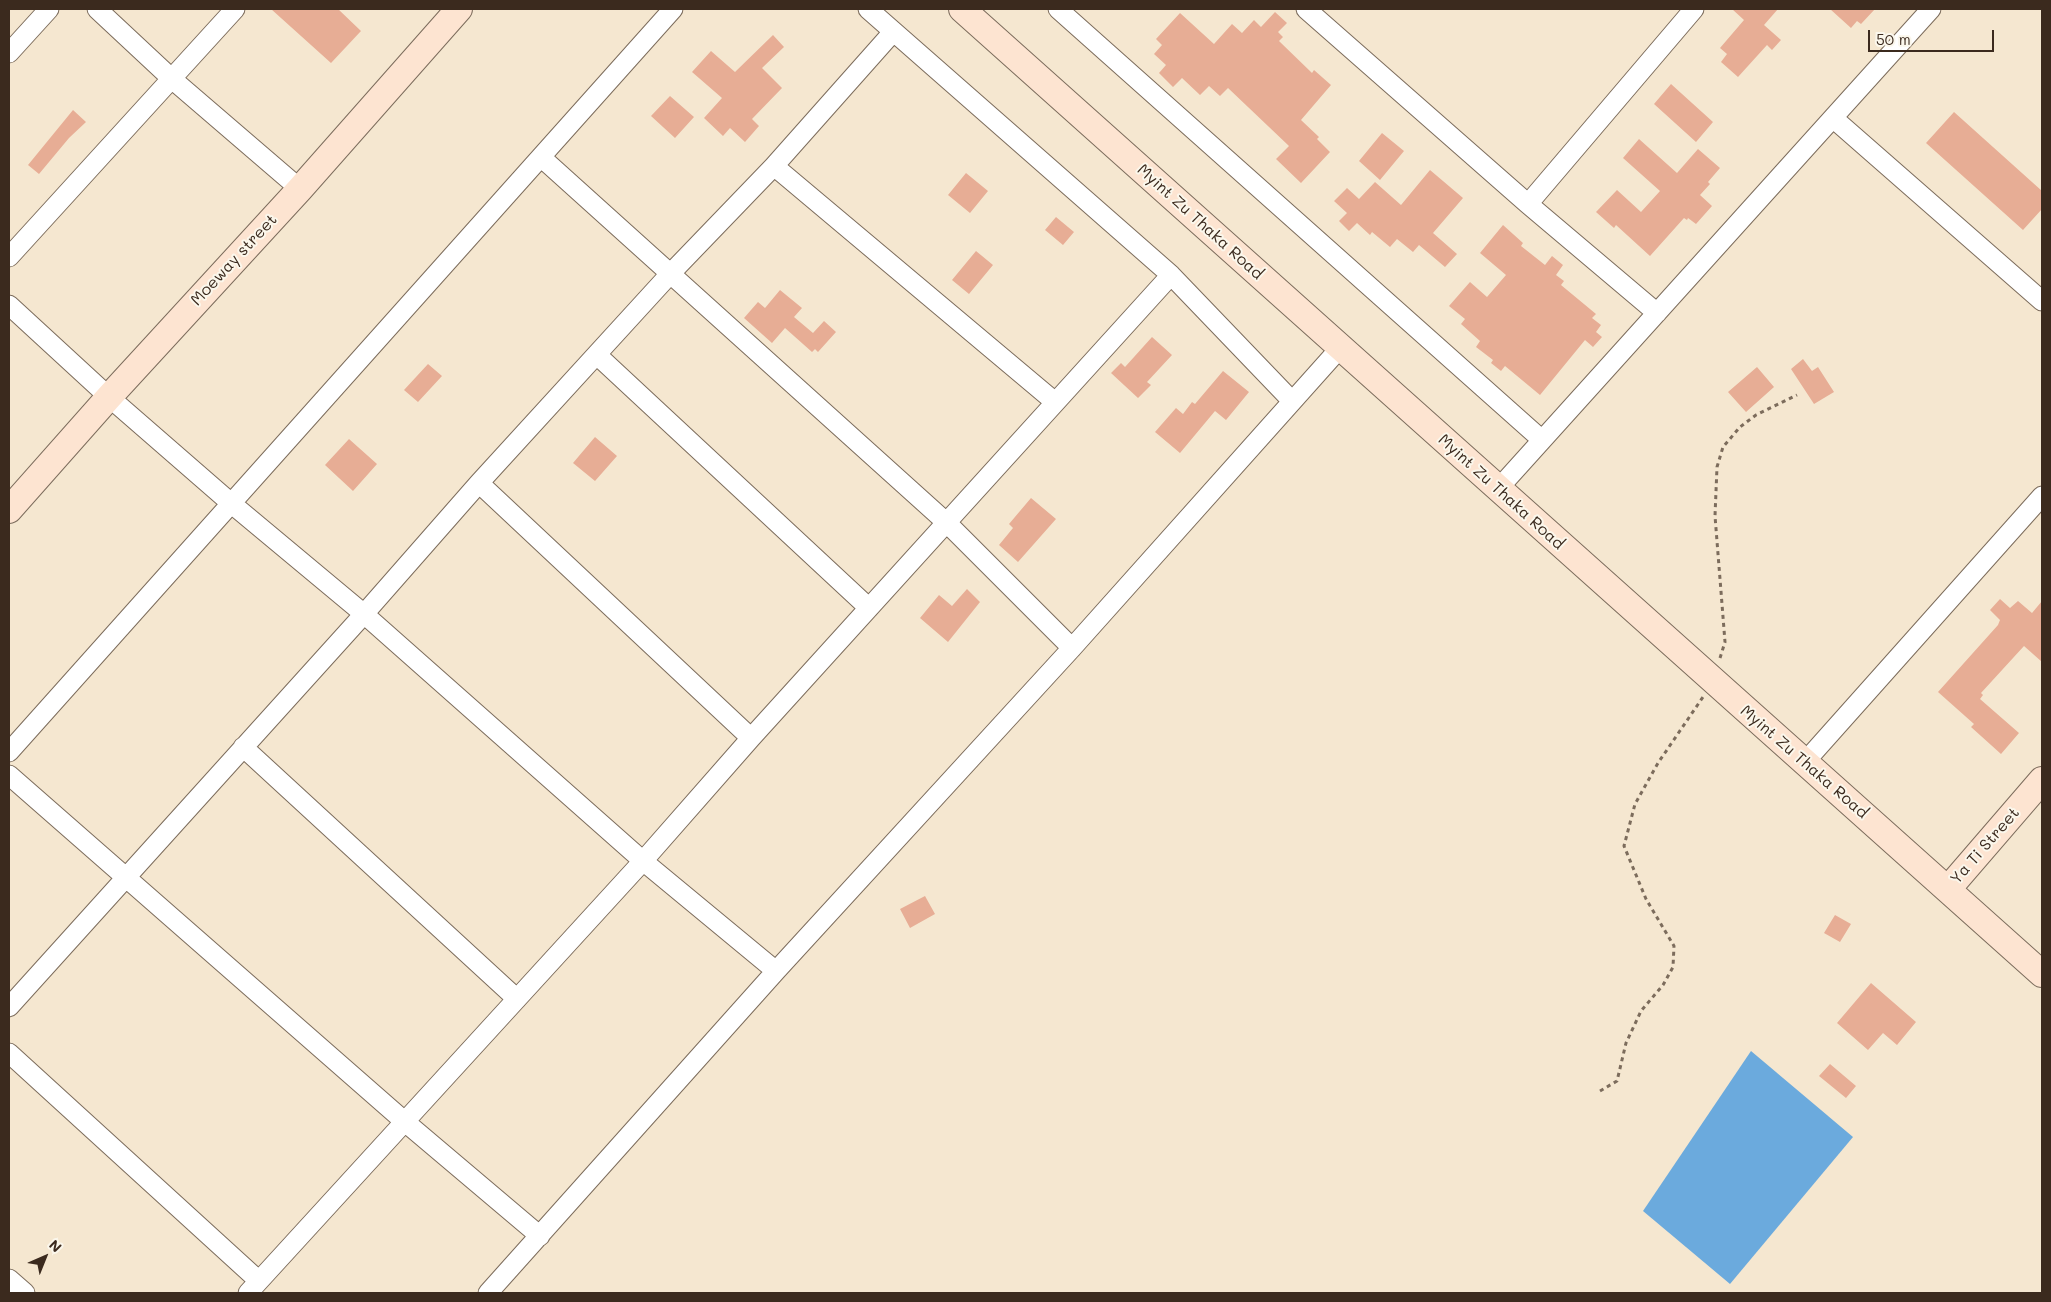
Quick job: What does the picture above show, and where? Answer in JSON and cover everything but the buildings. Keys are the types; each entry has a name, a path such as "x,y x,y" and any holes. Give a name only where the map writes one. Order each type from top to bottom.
{"street":[{"path":"9,53 49,9"},
{"path":"97,9 172,79 300,189"},
{"path":"9,257 235,9"},
{"name":"Moeway street","path":"9,510 109,396 300,189 459,9"},
{"path":"9,752 542,158 673,9"},
{"path":"868,9 1170,276 1292,401"},
{"name":"Myint Zu Thaka Road","path":"962,9 2042,974"},
{"path":"1058,9 1542,440"},
{"path":"1306,9 1528,204 1656,313"},
{"path":"1528,204 1694,9"},
{"path":"1498,489 1931,9"},
{"path":"9,1007 364,614 479,483 670,274 774,166 893,32"},
{"path":"1833,118 2042,301"},
{"path":"542,158 947,523 1072,648"},
{"path":"774,166 1055,402"},
{"path":"9,1053 254,1287 643,861 751,738 1170,276"},
{"path":"9,305 232,504 364,614 643,861 776,971"},
{"path":"488,1293 776,971 1072,648 1340,348"},
{"path":"597,355 869,608"},
{"path":"479,483 751,738"},
{"path":"1804,763 2042,496"},
{"path":"243,747 517,999"},
{"path":"9,775 404,1121 540,1236"},
{"name":"Ya Ti Street","path":"1948,889 2042,780"},
{"path":"9,1279 25,1293"}],"path":[{"path":"1600,1091 1617,1081 1626,1043 1641,1011 1663,985 1673,967 1674,946 1646,899 1624,846 1635,804 1658,763 1713,682 1724,642 1715,516 1717,467 1723,447 1740,427 1756,415 1797,395"}],"water":[{"path":"1751,1051 1853,1137 1730,1284 1643,1211"}]}
